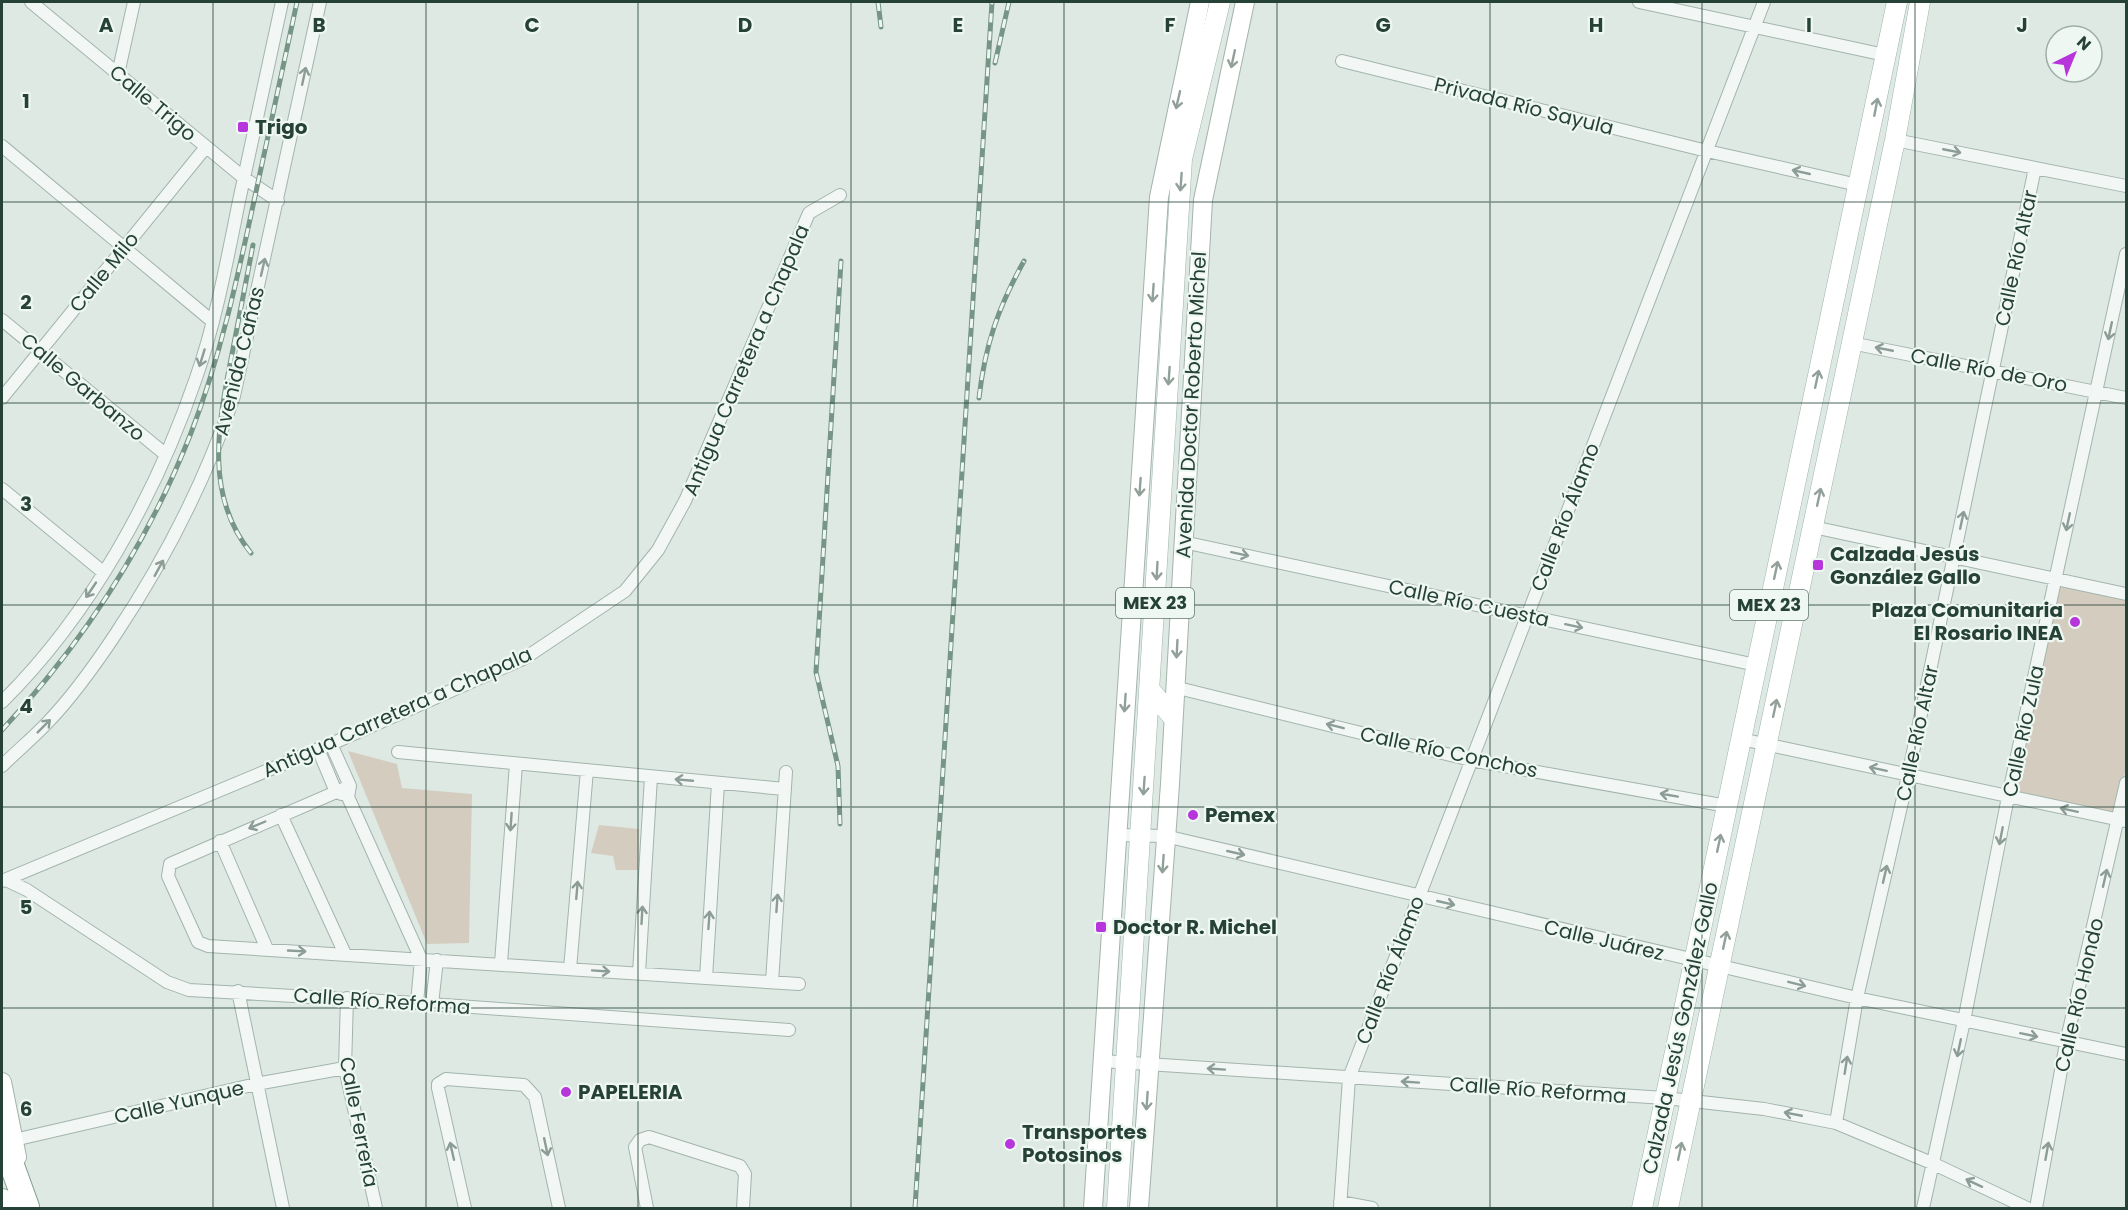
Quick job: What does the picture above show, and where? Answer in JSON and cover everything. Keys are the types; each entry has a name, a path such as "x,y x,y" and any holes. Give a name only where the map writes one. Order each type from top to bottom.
{"highway":[{"path":"8,1139 27,1208"},
{"path":"2,1201 3,1209"}],"main road":[{"path":"1093,1209 1159,197 1200,2"},
{"name":"Avenida Doctor Roberto Michel","path":"1117,1209 1182,159 1220,2"},
{"name":"Avenida Doctor Roberto Michel","path":"1139,1209 1165,836 1204,190 1245,2"},
{"name":"Calzada Jesús González Gallo","path":"1642,1209 1897,2"},
{"name":"Calzada Jesús González Gallo","path":"1668,1209 1895,140 1920,2"},
{"path":"1214,26 1238,32"},
{"path":"1870,134 1880,203"},
{"path":"1136,539 1159,541"},
{"path":"1150,690 1172,716"},
{"path":"2,1082 8,1139"}],"street":[{"name":"Calle Trigo","path":"32,2 244,178 278,201"},
{"path":"118,74 134,2"},
{"name":"Avenida Cañas","path":"2,702 19,685 65,628 129,529 165,454 196,377 212,321 282,2"},
{"name":"Avenida Cañas","path":"2,766 49,721 98,659 152,580 175,538 217,447 234,396 320,2"},
{"path":"1639,2 1885,55"},
{"name":"Calle Río Álamo","path":"1340,1205 1349,1078 1764,2"},
{"name":"Privada Río Sayula","path":"1342,61 1707,151 1858,185"},
{"path":"1895,140 2127,186"},
{"path":"2,146 212,321"},
{"name":"Calle Milo","path":"2,398 206,147"},
{"name":"Calle Río Altar","path":"1836,1123 1857,998 1908,776 2035,168"},
{"name":"Antigua Carretera a Chapala","path":"4,880 331,744 525,658 625,591 644,571 685,501 809,213 840,195"},
{"name":"Calle Río Zula","path":"1923,1209 1964,1021 2008,797 2127,254"},
{"name":"Calle Garbanzo","path":"2,320 165,454"},
{"name":"Calle Río de Oro","path":"1851,343 2127,398"},
{"path":"2,489 103,572"},
{"path":"1813,527 2127,594"},
{"name":"Calle Río Cuesta","path":"1183,542 1756,665"},
{"name":"Calle Río Conchos","path":"1174,687 1471,760 1727,806"},
{"path":"1741,739 2123,821"},
{"path":"331,744 421,959 417,1003"},
{"path":"318,749 336,792"},
{"path":"398,752 784,789"},
{"path":"501,963 516,764"},
{"path":"570,969 587,770"},
{"path":"772,982 786,772"},
{"path":"639,973 651,777"},
{"path":"706,978 718,783"},
{"name":"Calle Río Hondo","path":"2036,1209 2067,1043 2123,821 2127,783"},
{"path":"349,791 336,792 174,861 167,870 168,876 198,942 208,946 501,963 799,984"},
{"path":"281,815 345,954"},
{"name":"Calle Juárez","path":"1116,835 1165,836 1857,998 2127,1054"},
{"path":"220,841 267,950"},
{"name":"Calle Río Reforma","path":"4,880 27,890 175,987 789,1030"},
{"path":"432,1004 437,960"},
{"path":"238,991 283,1209"},
{"name":"Calle Ferrería","path":"347,998 345,1068 376,1209"},
{"name":"Calle Río Reforma","path":"1102,1061 1665,1098 1764,1109 1836,1123 1934,1164 2027,1209"},
{"name":"Calle Yunque","path":"8,1139 256,1084 345,1068"},
{"path":"465,1209 438,1084 446,1080 524,1085 531,1090 535,1097 559,1209"},
{"path":"647,1209 635,1147 639,1140 649,1137 737,1164 744,1170 743,1209"},
{"path":"1340,1205 1372,1209"}],"shaded area":[{"path":"2059,582 2126,597 2126,767 2116,816 2012,794"},
{"path":"348,751 397,764 402,788 472,794 469,943 427,944"},
{"path":"599,825 639,829 638,870 616,870 613,856 591,853"}],"railway":[{"path":"2,730 59,663 110,590 155,514 191,433 211,376 234,289 297,2"},
{"path":"878,2 881,27"},
{"path":"915,1208 992,2"},
{"path":"995,63 1009,2"},
{"path":"251,553 236,530 226,506 220,482 219,457 227,379 253,245"},
{"path":"840,824 838,766 816,672 841,261"},
{"path":"979,398 994,327 1024,261"}],"place":[{"name":"Trigo","path":"243,127"},
{"name":"Calzada Jesús González Gallo","path":"1818,565"},
{"name":"Plaza Comunitaria El Rosario INEA","path":"2075,622"},
{"name":"Pemex","path":"1193,815"},
{"name":"Doctor R. Michel","path":"1101,927"},
{"name":"PAPELERIA","path":"566,1092"},
{"name":"Transportes Potosinos","path":"1010,1144"}]}
